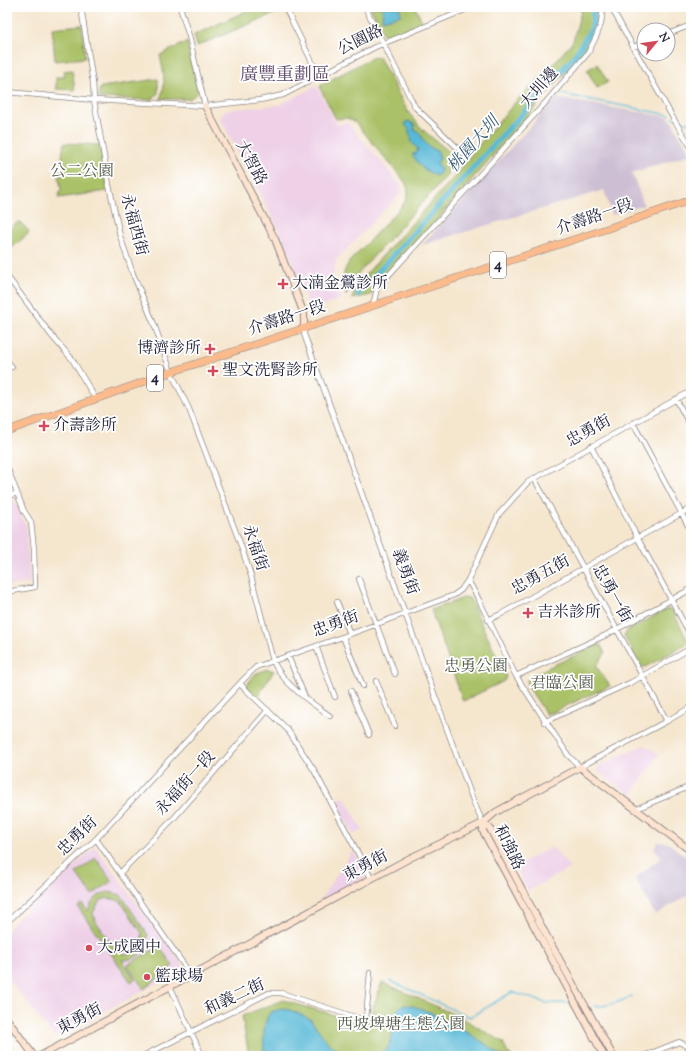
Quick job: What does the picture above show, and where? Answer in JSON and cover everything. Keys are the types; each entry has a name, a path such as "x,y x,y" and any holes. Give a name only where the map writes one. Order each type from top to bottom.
{"main road":[{"name":"介壽路一段","path":"7,431 94,398 691,200"}],"street":[{"name":"永福西街","path":"81,7 93,83 94,100 109,185 120,236 171,372"},
{"name":"大智路","path":"180,7 189,36 205,106 275,239 304,314 304,328"},
{"path":"285,7 319,76"},
{"path":"365,7 414,108 467,157"},
{"name":"公園路","path":"7,92 94,100 205,106 260,100 283,95 383,44 472,7"},
{"name":"大圳邊","path":"373,306 377,288 548,100 588,53 601,24 603,7"},
{"path":"611,7 671,116 691,147"},
{"path":"676,31 691,25"},
{"path":"7,276 51,335 72,360 94,398"},
{"name":"義勇街","path":"304,328 304,334 474,803 483,823"},
{"path":"7,361 12,367"},
{"name":"永福街","path":"171,372 189,409 240,543 251,576 273,661 277,670 298,692 330,716"},
{"name":"忠勇街","path":"7,922 96,839 256,667 454,595 461,590 468,580 499,514 528,482 691,391"},
{"path":"676,399 691,427"},
{"path":"633,423 691,531"},
{"path":"591,446 637,537 691,636"},
{"path":"7,467 24,511 31,522 34,549 35,587 7,592"},
{"name":"忠勇一街","path":"534,478 667,721"},
{"path":"7,497 17,494"},
{"name":"忠勇五街","path":"488,620 691,508"},
{"path":"359,579 395,674"},
{"path":"468,580 516,676 544,722 568,755 580,767 691,851"},
{"path":"516,676 616,630 691,589"},
{"path":"337,602 350,634"},
{"path":"344,636 363,686"},
{"path":"316,646 335,697"},
{"path":"544,722 642,676 691,648"},
{"path":"288,656 305,696"},
{"path":"376,681 395,726"},
{"path":"240,684 287,729 314,770 371,878"},
{"path":"351,691 369,735"},
{"path":"580,767 691,707"},
{"name":"永福街一段","path":"120,873 175,817 268,710"},
{"name":"東勇街","path":"40,1056 371,878 483,823 496,812 580,767"},
{"path":"636,809 691,786"},
{"name":"和強路","path":"483,823 483,830 604,1056"},
{"name":"和強路","path":"483,823 489,827 612,1056"},
{"path":"96,839 191,975"},
{"name":"和義二街","path":"143,1056 269,993 281,993 361,1019 366,1019 370,973"},
{"path":"170,986 202,1056"},
{"path":"7,1021 34,1056"},
{"path":"644,1056 679,1042 691,1048"}],"shaded area":[{"path":"317,86 337,125 347,122 402,187 401,193 336,260 333,279 340,299 310,311 285,242 220,118 225,110 279,105"},
{"path":"556,98 669,117 691,154 632,173 644,205 612,215 604,190 422,245"},
{"path":"14,499 26,527 30,583 7,586 7,502"},
{"path":"644,745 659,754 631,795 597,771 599,766"},
{"path":"344,797 363,830 353,835 335,802"},
{"path":"658,842 668,843 691,860 691,893 655,915 635,878 662,857 654,849"},
{"name":"大成國中","path":"95,847 185,968 55,1038 7,977 7,929"},
{"path":"552,847 570,868 528,891 515,866"},
{"path":"353,850 367,876 320,900 326,891"}],"green space":[{"path":"255,7 281,7 283,10 197,46 194,35"},
{"path":"370,7 415,7 423,23 385,38"},
{"path":"582,7 599,7 597,26 586,49 371,295 352,299 357,284 457,174 477,147 519,98 549,69 573,41"},
{"path":"82,25 85,58 55,61 52,28"},
{"path":"187,42 198,92 190,99 160,99 164,82 160,55"},
{"path":"379,57 408,112 423,130 453,155 454,162 444,179 353,279 346,296 343,279 349,262 402,206 408,195 408,189 402,178 355,122 347,118 336,119 320,88 321,85 371,58"},
{"path":"597,64 608,82 597,88 587,70"},
{"path":"72,70 75,90 56,89 56,77 64,77 64,71"},
{"path":"158,79 158,93 152,100 99,98 99,91 101,87"},
{"name":"公二公園","path":"64,143 100,145 108,191 58,198 61,189 59,178"},
{"path":"19,221 30,232 13,247 7,240 7,232"},
{"name":"忠勇公園","path":"466,597 470,599 506,677 504,681 463,701 431,610"},
{"path":"667,609 672,610 688,641 687,644 645,667 641,666 624,636 627,631"},
{"name":"君臨公園","path":"600,644 605,653 596,666 610,686 552,713 546,714 527,685 527,680 547,668"},
{"path":"268,669 274,671 256,698 245,687 255,674"},
{"path":"96,858 112,881 92,895 76,873"},
{"path":"109,892 121,895 148,935 145,946 140,954 128,960 122,960 135,979 131,982 78,907 82,904 88,911 96,898","holes":["107,898 121,902 142,933 142,943 140,948 134,953 125,954 115,949 95,920 93,913 100,901"]},
{"name":"籃球場","path":"159,946 173,966 144,989 127,965"},
{"name":"西坡埤塘生態公園","path":"382,982 464,1019 503,1042 507,1052 512,1056 249,1056 242,1016 283,1000 367,1025"}],"water":[{"path":"383,7 399,7 401,15 382,20"},
{"path":"409,121 415,125 414,130 418,131 427,145 438,152 440,159 437,163 441,169 440,173 436,176 422,168 412,154 415,154 418,150 411,142 409,129 405,125 406,122"},
{"path":"404,1005 413,1006 440,1017 469,1033 501,1056 381,1056 391,1042 395,1014 400,1007"},
{"path":"284,1009 290,1010 310,1019 329,1044 355,1056 264,1056 264,1033 268,1016 273,1011"}],"waterway":[{"name":"桃園大圳","path":"358,294 574,57 592,28 594,7"},
{"path":"556,93 670,115"},
{"path":"673,117 691,124"},
{"path":"390,981 470,1017 512,992 546,1003 569,1003"},
{"path":"595,1006 614,1004 632,996"}],"place":[{"name":"大湳金鶯診所","path":"283,284"},
{"name":"博濟診所","path":"210,349"},
{"name":"聖文洗腎診所","path":"213,371"},
{"name":"介壽診所","path":"44,426"},
{"name":"吉米診所","path":"528,613"},
{"name":"大成國中","path":"89,948"},
{"name":"籃球場","path":"147,977"}],"district":[{"name":"廣豐重劃區","path":"285,76"}]}
